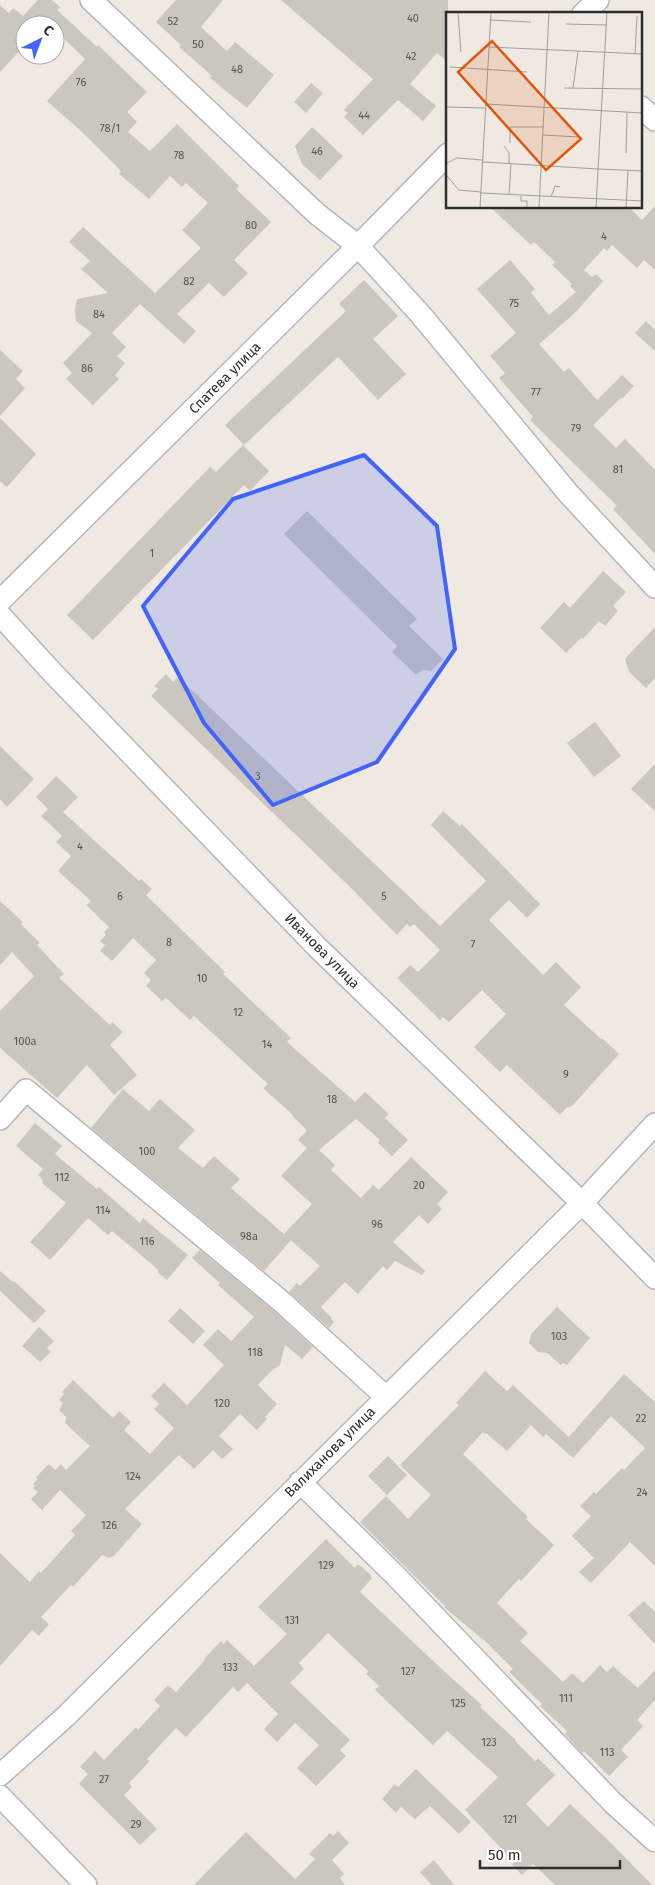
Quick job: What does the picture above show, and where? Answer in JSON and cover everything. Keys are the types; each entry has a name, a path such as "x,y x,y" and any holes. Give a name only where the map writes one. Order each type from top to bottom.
{"street":[{"path":"91,0 317,214 358,246 421,315 568,492 655,587"},
{"path":"586,12 598,0"},
{"path":"642,108 655,120"},
{"name":"Спатева улица","path":"0,601 358,246 446,156"},
{"name":"Иванова улица","path":"0,615 50,671 318,948 582,1203 655,1278"},
{"path":"0,1119 26,1090 282,1302 386,1397"},
{"name":"Валиханова улица","path":"0,1775 65,1717 582,1203 655,1124"},
{"path":"300,1482 396,1576 613,1803 655,1841"},
{"path":"0,1796 86,1885"}],"highlighted area":[{"path":"364,455 437,526 455,649 377,762 273,805 204,723 143,606 233,499"}],"building":[{"path":"38,0 52,0 60,7 57,10 62,15 24,15"},
{"path":"176,0 223,0 201,27 227,51 235,42 274,75 247,108 210,78 212,76 179,47 181,45 156,22"},
{"path":"281,0 448,0 448,12 446,12 446,60 437,53 410,84 436,106 423,121 398,100 363,135 344,117 348,113 344,110 373,79"},
{"path":"0,5 9,13 13,8 22,15 15,15 15,56 0,72"},
{"path":"65,17 97,47 98,45 147,92 127,112 137,122 128,132 150,151 177,124 239,186 236,189 271,222 234,260 248,273 224,297 209,283 177,314 196,331 184,344 140,304 112,333 126,347 117,356 125,363 115,375 119,379 93,405 66,379 72,373 63,363 92,333 76,321 75,309 77,299 108,293 81,269 90,261 69,242 83,227 155,293 201,248 182,230 208,203 186,183 182,187 170,176 149,199 119,174 121,172 119,169 47,101 85,59 65,40"},
{"path":"311,83 323,93 306,113 294,102"},
{"path":"312,127 343,156 320,180 302,164 295,146"},
{"path":"655,206 655,270 644,260 637,268 612,245 607,251 604,248 584,270 592,277 596,274 603,281 575,313 539,344 564,372 569,368 597,400 622,375 634,386 593,425 616,448 625,439 655,470 655,554 613,509 617,506 530,420 533,417 499,378 505,373 490,356 516,333 477,289 510,260 535,289 531,293 549,315 576,292 570,286 572,284 552,265 555,262 534,242 531,245 492,209 631,209 642,220"},
{"path":"364,280 398,316 373,339 406,374 378,400 338,357 244,445 225,425 346,311 339,304"},
{"path":"646,321 655,330 655,351 635,333"},
{"path":"0,350 23,371 16,379 25,388 0,416"},
{"path":"0,418 36,454 7,487 0,481"},
{"path":"243,445 269,471 250,491 244,485 93,640 67,615 210,467 216,472"},
{"path":"307,511 417,619 409,626 443,659 431,671 422,670 416,675 392,652 397,646 284,534"},
{"path":"603,571 626,592 613,606 618,611 605,626 599,621 583,639 581,638 566,653 540,628 564,602 570,608"},
{"path":"655,627 655,678 646,688 629,672 625,659"},
{"path":"166,674 173,682 178,677 440,926 486,881 431,825 443,811 460,826 462,824 540,904 527,918 509,900 489,920 543,975 556,962 581,987 564,1005 619,1054 572,1106 566,1108 560,1115 507,1065 500,1072 474,1047 506,1014 482,990 449,1022 443,1017 440,1020 397,978 410,965 418,972 440,950 414,924 410,927 407,924 397,935 350,887 151,696 158,689 154,686"},
{"path":"595,722 621,756 594,777 567,743"},
{"path":"0,746 34,779 7,807 0,799"},
{"path":"655,764 655,811 631,789"},
{"path":"56,776 78,797 63,812 139,881 141,879 152,889 146,895 225,972 223,974 291,1038 287,1042 355,1102 365,1092 389,1114 385,1118 408,1140 392,1156 378,1143 380,1140 356,1119 319,1150 335,1165 331,1170 361,1198 373,1185 379,1190 411,1157 448,1192 437,1204 442,1209 428,1224 419,1215 393,1242 425,1271 422,1275 395,1261 387,1270 383,1266 358,1294 345,1282 321,1307 334,1322 329,1328 289,1292 297,1283 300,1286 320,1266 284,1234 312,1204 281,1176 307,1148 298,1140 307,1130 263,1088 268,1084 194,1016 190,1020 166,998 162,1001 146,986 151,980 144,973 156,960 133,938 112,961 100,951 105,945 100,941 106,935 104,932 109,927 86,905 91,901 58,871 71,856 56,842 62,836 41,816 48,809 36,797"},
{"path":"0,901 23,922 21,924 40,943 37,945 64,974 59,978 110,1025 112,1022 123,1032 110,1045 137,1075 114,1095 87,1065 57,1098 0,1048 0,1011 34,976 12,952 0,965"},
{"path":"123,1089 149,1111 160,1099 195,1130 178,1148 203,1168 214,1156 240,1179 231,1188 291,1240 264,1271 91,1128"},
{"path":"35,1123 62,1146 55,1154 97,1189 99,1187 140,1223 143,1218 188,1255 167,1280 158,1273 154,1266 112,1231 108,1235 88,1218 50,1260 30,1242 66,1203 42,1183 43,1180 38,1175 43,1169 16,1146"},
{"path":"200,1250 274,1311 313,1347 302,1359 285,1345 280,1365 271,1371 258,1385 277,1404 265,1417 267,1419 257,1430 240,1414 219,1436 233,1449 222,1459 213,1450 194,1469 179,1455 125,1509 142,1524 114,1556 108,1558 102,1555 73,1587 71,1585 41,1617 49,1624 39,1636 32,1630 0,1666 0,1553 30,1582 39,1571 41,1573 75,1535 71,1531 86,1515 60,1490 42,1510 31,1499 38,1492 33,1488 35,1486 33,1484 38,1479 36,1477 49,1464 55,1470 61,1464 66,1470 90,1446 65,1423 66,1417 59,1410 63,1403 59,1400 64,1394 62,1392 73,1380 113,1418 119,1411 131,1422 125,1431 150,1454 174,1428 154,1409 159,1404 151,1396 164,1383 187,1405 224,1365 203,1345 218,1329 231,1341 254,1317 218,1285 220,1283 192,1258"},
{"path":"0,1271 14,1281 46,1311 34,1323 0,1291"},
{"path":"557,1307 590,1338 567,1365 563,1363 561,1365 547,1353 538,1352 529,1343 531,1334"},
{"path":"180,1308 205,1331 193,1344 168,1321"},
{"path":"39,1327 54,1341 47,1348 51,1352 40,1362 22,1346"},
{"path":"485,1371 507,1391 513,1385 569,1437 624,1374 655,1402 655,1566 630,1542 591,1583 579,1572 594,1558 572,1536 591,1516 580,1506 594,1492 596,1494 622,1468 624,1470 645,1448 611,1416 573,1458 546,1434 543,1437 531,1425 507,1451 483,1432 463,1454 554,1545 521,1581 519,1579 497,1603 528,1633 520,1641 563,1682 572,1673 583,1683 600,1665 607,1672 613,1666 638,1688 655,1670 655,1700 637,1720 643,1726 621,1750 628,1757 609,1776 584,1751 582,1753 565,1734 567,1731 540,1706 542,1704 509,1672 513,1669 486,1642 444,1607 360,1522 386,1496 408,1519 431,1495 400,1465 459,1405 456,1403"},
{"path":"388,1456 407,1475 387,1495 368,1476"},
{"path":"326,1539 355,1568 358,1564 371,1575 372,1578 360,1592 482,1705 480,1707 516,1740 535,1761 538,1758 555,1775 526,1804 548,1827 570,1804 652,1885 555,1885 533,1864 522,1875 512,1865 514,1862 465,1810 498,1777 447,1731 433,1745 375,1690 379,1686 366,1674 368,1671 328,1633 299,1663 304,1669 290,1683 350,1740 340,1750 346,1756 316,1786 297,1768 319,1745 295,1723 277,1742 264,1729 278,1714 247,1683 238,1692 233,1687 186,1737 176,1728 147,1759 150,1761 129,1783 132,1787 124,1795 157,1829 140,1845 79,1784 88,1774 80,1767 95,1751 104,1760 136,1727 138,1730 160,1706 154,1700 168,1685 176,1692 221,1641 224,1644 227,1640 254,1666 287,1634 258,1607"},
{"path":"644,1601 655,1612 655,1644 628,1615"},
{"path":"416,1769 471,1822 459,1834 430,1806 415,1819 401,1807 396,1813 382,1799 395,1784 398,1787"},
{"path":"338,1831 349,1843 332,1860 344,1874 340,1878 345,1885 194,1885 246,1832 295,1879 315,1859 309,1854 330,1833 333,1836"},
{"path":"434,1860 454,1885 432,1885 420,1872"}]}
